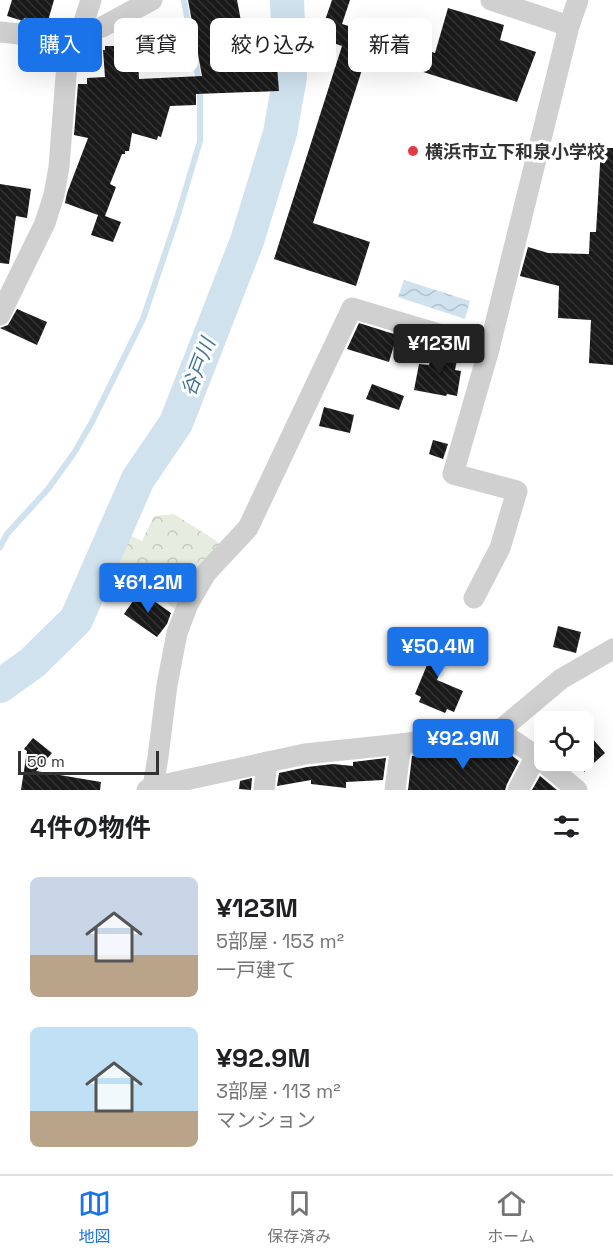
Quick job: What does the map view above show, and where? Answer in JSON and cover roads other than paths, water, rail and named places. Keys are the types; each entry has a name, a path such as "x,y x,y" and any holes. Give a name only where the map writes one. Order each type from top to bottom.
{"street":[{"path":"82,18 91,0"},
{"path":"102,27 152,0"},
{"path":"491,0 569,26"},
{"path":"474,598 500,548 517,491 453,474 489,349 569,26 578,0"},
{"path":"0,32 18,34"},
{"path":"0,315 45,223 54,195 70,72"},
{"path":"489,349 352,308 248,528 207,573 188,604 177,633 167,685 158,758 150,788 180,786 305,754 499,730 561,679 613,649"},
{"path":"499,730 534,755"},
{"path":"395,790 400,744"},
{"path":"518,790 534,760"},
{"path":"264,790 267,762"},
{"path":"554,771 577,790"}],"water":[{"path":"404,280 470,301 465,319 398,297"}],"waterway":[{"name":"谷戸川","path":"0,686 32,663 76,620 138,479 176,423 247,241 280,133 290,77 287,0"},
{"path":"0,547 7,534 48,489 74,453 92,422 143,319 200,141 200,87 184,1"}],"place":[{"name":"横浜市立下和泉小学校","path":"413,151"}]}
